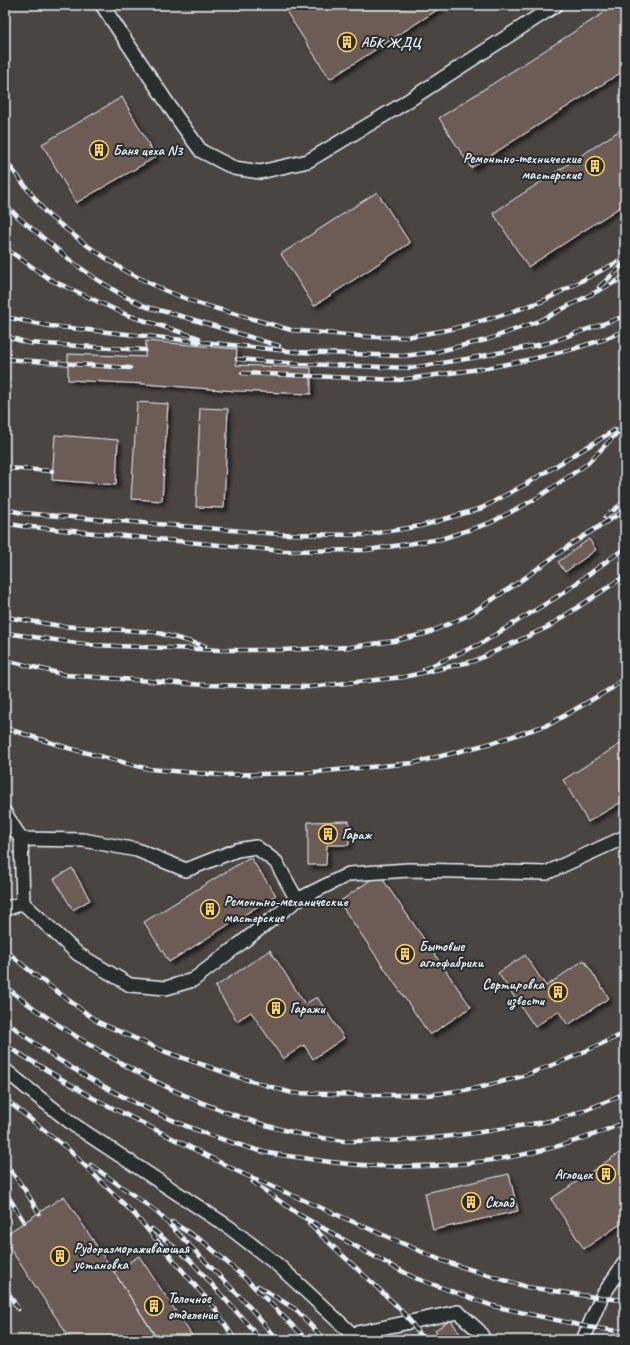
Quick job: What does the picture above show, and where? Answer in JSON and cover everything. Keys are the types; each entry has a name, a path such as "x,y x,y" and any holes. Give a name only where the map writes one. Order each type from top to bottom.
{"lane":[{"path":"102,5 201,151 234,168 260,172 308,161 403,104 556,5"},
{"path":"5,813 21,839 23,904 78,954 130,985 166,988 193,980 296,900 349,874 409,870 546,873 625,837"},
{"path":"21,839 83,840 137,850 186,870 238,850 256,847 276,862 296,900"},
{"path":"5,909 23,904"},
{"path":"5,1070 74,1125 230,1228 279,1266 352,1334 458,1312 479,1331 484,1340"},
{"path":"583,1340 601,1298 625,1262"}],"shaded area":[{"path":"5,5 625,5 625,1340 5,1340"}],"building":[{"name":"АБК ЖДЦ","path":"282,5 445,5 330,79"},
{"path":"616,5 623,5 625,9 625,70 471,168 439,118"},
{"name":"Баня цеха N3","path":"122,97 156,157 76,203 42,144"},
{"name":"Ремонтно-технические мастерские","path":"625,127 625,204 528,267 493,213"},
{"path":"377,192 410,243 314,306 281,254"},
{"path":"146,341 237,349 236,365 311,368 311,394 236,391 68,380 68,354 145,357"},
{"path":"137,402 168,404 162,501 131,499"},
{"path":"200,408 228,409 224,508 196,507"},
{"path":"55,435 118,440 116,485 52,480"},
{"path":"589,539 596,550 565,572 558,562"},
{"path":"625,741 625,800 588,822 563,780"},
{"name":"Гараж","path":"349,821 349,845 327,845 326,865 308,865 308,822"},
{"name":"Ремонтно-механические мастерские","path":"250,857 276,895 169,962 144,922"},
{"path":"72,868 90,900 73,910 54,879"},
{"name":"Бытовые аглофабрики","path":"379,874 471,1007 430,1035 339,902"},
{"name":"Гаражи","path":"270,950 305,1004 317,997 344,1038 313,1059 304,1045 283,1059 251,1012 237,1021 215,987"},
{"name":"Сортировка извести","path":"525,955 546,986 584,960 609,998 568,1025 558,1011 535,1027 498,973"},
{"name":"Аглоцех","path":"625,1149 625,1221 584,1249 551,1199"},
{"name":"Склад","path":"509,1174 518,1211 433,1230 425,1193"},
{"name":"Рудоразмораживающая установка","path":"64,1196 158,1340 71,1340 5,1241 5,1235"},
{"name":"Толочное отделение","path":"139,1256 195,1340 158,1340 114,1272"},
{"path":"451,1320 464,1340 441,1340 435,1330"}],"railway":[{"path":"5,160 47,214 85,244 125,271 164,290 197,303 291,330 369,337 407,337 452,329 499,316 543,301 625,258"},
{"path":"5,204 18,217 71,261 122,295 147,307 279,346"},
{"path":"5,248 51,280 127,315 199,338"},
{"path":"599,287 625,263"},
{"path":"5,317 50,326 298,352 403,356 435,352 486,340 539,321 625,277"},
{"path":"237,359 301,364 411,368 548,343 625,316"},
{"path":"242,373 399,380 487,368 532,359 573,349 605,339 625,330"},
{"path":"5,336 28,343 145,350"},
{"path":"5,359 130,368"},
{"path":"5,523 21,526 283,551 367,550 441,539 490,523 537,498 587,464 625,425"},
{"path":"5,509 22,513 278,534 364,535 421,526 482,508 526,484 615,430"},
{"path":"5,468 52,471"},
{"path":"605,517 625,501"},
{"path":"5,633 91,645 221,650 281,650 351,647 394,641 428,633 469,615 519,582 570,545 625,510"},
{"path":"424,669 480,644 560,595 625,548"},
{"path":"5,660 66,675 205,685 309,687 404,677 474,661 548,627 625,576"},
{"path":"5,617 61,626 155,632 205,646"},
{"path":"5,728 68,748 149,769 221,775 304,773 414,763 492,743 550,724 612,688 625,677"},
{"path":"5,950 35,975 98,1022 166,1052 238,1077 292,1093 428,1095 478,1088 523,1076 568,1059 625,1033"},
{"path":"5,986 36,1010 68,1031 119,1062 149,1078 212,1107 244,1119 310,1136 344,1141 390,1141 469,1134 562,1118 625,1093"},
{"path":"5,1021 59,1060 131,1101 208,1134 260,1151 276,1154 343,1163 384,1166 425,1166 467,1163 548,1149 587,1137 625,1122"},
{"path":"5,1045 93,1098 239,1172 443,1261 527,1287 625,1300"},
{"path":"5,1099 68,1149 136,1216 216,1310 235,1340"},
{"path":"5,1163 25,1190 39,1213"},
{"path":"91,1165 157,1212 246,1303 277,1340"},
{"path":"253,1182 298,1214 415,1278 493,1306 588,1327 625,1332"},
{"path":"5,1191 24,1222"},
{"path":"172,1222 205,1243 246,1279 302,1335 305,1340"},
{"path":"309,1224 397,1306 411,1322 423,1340"},
{"path":"5,1229 8,1233"},
{"path":"152,1229 190,1260 252,1329 260,1340"},
{"path":"258,1286 295,1309 325,1340"},
{"path":"5,1287 18,1309"}],"place":[{"name":"АБК ЖДЦ","path":"347,42"},
{"name":"Баня цеха N3","path":"99,150"},
{"name":"Ремонтно-технические мастерские","path":"595,166"},
{"name":"Гараж","path":"328,834"},
{"name":"Ремонтно-механические мастерские","path":"210,909"},
{"name":"Бытовые аглофабрики","path":"405,954"},
{"name":"Сортировка извести","path":"558,992"},
{"name":"Гаражи","path":"276,1008"},
{"name":"Аглоцех","path":"606,1174"},
{"name":"Склад","path":"471,1202"},
{"name":"Рудоразмораживающая установка","path":"60,1256"},
{"name":"Толочное отделение","path":"154,1306"}]}
